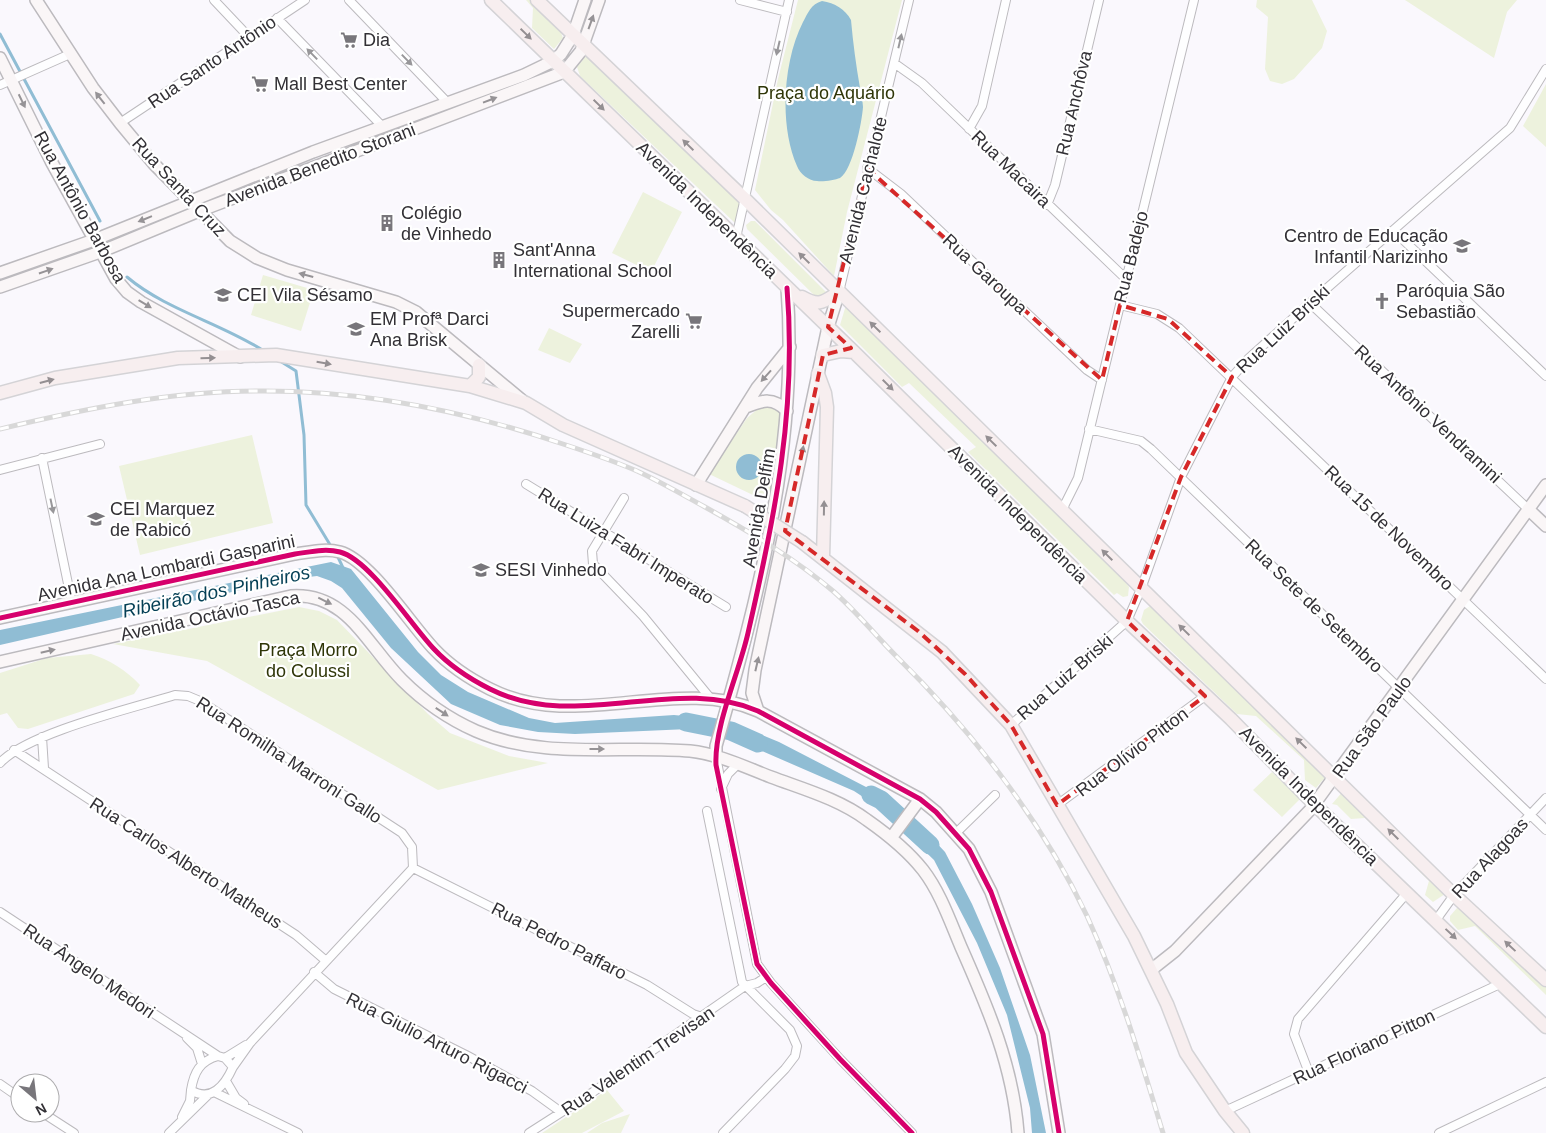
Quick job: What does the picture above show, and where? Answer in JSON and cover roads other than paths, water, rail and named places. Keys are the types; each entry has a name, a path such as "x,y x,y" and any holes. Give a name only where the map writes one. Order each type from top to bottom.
{"main road":[{"name":"Avenida Independência","path":"492,0 1127,621 1231,719 1314,804 1546,1027"},
{"name":"Avenida Independência","path":"537,0 744,198 1141,589 1336,777 1454,895 1546,980"},
{"path":"787,288 814,304 839,292"},
{"path":"822,355 841,351 854,352"},
{"path":"0,393 55,378 178,358 242,358 276,355 470,386 526,403 563,425 594,437 744,506 823,557 942,652 1010,725 1112,895 1151,970 1186,1053 1225,1111 1243,1133"},
{"path":"470,386 479,377 479,365"},
{"path":"818,374 827,407 823,557"}],"street":[{"name":"Rua Santa Cruz","path":"36,0 70,54 120,123 154,164 230,241 258,258 287,270 396,302 416,312 526,403"},
{"path":"214,0 249,37"},
{"name":"Rua Santo Antônio","path":"120,123 304,0"},
{"path":"349,0 458,113"},
{"name":"Avenida Benedito Storani","path":"0,273 94,240 190,200 382,126 524,75 553,61 573,34 585,0"},
{"name":"Avenida Benedito Storani","path":"0,287 100,252 199,211 564,72 578,57 599,0"},
{"path":"740,0 787,12"},
{"path":"736,238 789,0"},
{"name":"Avenida Cachalote","path":"839,292 909,0"},
{"path":"969,129 982,106 1006,0"},
{"name":"Rua Anchôva","path":"1047,205 1055,185 1099,0"},
{"name":"Rua Badejo","path":"1062,510 1078,478 1194,0"},
{"path":"277,18 393,137"},
{"path":"0,85 70,54"},
{"name":"Rua Antônio Barbosa","path":"0,58 100,252 126,292 242,358"},
{"name":"Rua Macaira","path":"894,63 922,83 1125,278"},
{"name":"Rua Luiz Briski","path":"1010,725 1127,621 1141,589 1181,477 1232,377 1248,359 1310,302 1394,231 1510,128 1546,69"},
{"name":"Rua Garoupa","path":"868,168 901,194 1087,370 1102,380"},
{"path":"1394,231 1546,376"},
{"name":"Avenida Delfim","path":"716,751 742,658 780,483 787,412 790,348 791,317 787,288"},
{"name":"Avenida Delfim","path":"758,711 752,693 753,684 828,327 839,292"},
{"name":"Rua Antônio Vendramini","path":"1310,302 1546,526"},
{"name":"Rua 15 de Novembro","path":"1120,305 1168,319 1232,377 1546,679"},
{"path":"696,485 757,388 790,348"},
{"path":"746,408 762,400 770,400 787,412"},
{"name":"Rua Sete de Setembro","path":"1089,429 1140,440 1181,477 1546,830"},
{"path":"0,470 100,444"},
{"path":"42,458 72,603"},
{"name":"Rua Luiza Fabri Imperato","path":"526,484 726,608"},
{"name":"Rua São Paulo","path":"1151,970 1175,952 1314,804 1336,777 1546,485"},
{"path":"624,498 592,551 593,564 643,616 712,699"},
{"name":"Avenida Ana Lombardi Gasparini","path":"0,615 72,603 295,554 326,550 341,552 367,570 435,650 458,669 491,690 525,702 552,706 712,699 729,701 758,711 918,802 956,833 976,860 991,892 1043,1034 1059,1133"},
{"name":"Avenida Octávio Tasca","path":"0,662 291,596 314,596 323,599 343,612 390,668 428,703 460,723 496,739 530,747 716,751 737,765 848,807 891,838 929,879 946,912 990,1012 1003,1048 1011,1082 1018,1133"},
{"name":"Rua Romilha Marroni Gallo","path":"0,763 14,750 42,737 174,695 188,696 200,700 402,833 412,847 413,868"},
{"name":"Rua Olívio Pitton","path":"1057,806 1205,696"},
{"path":"42,737 44,768"},
{"name":"Rua Carlos Alberto Matheus","path":"14,750 296,935 326,960"},
{"path":"716,751 721,789 753,955 766,976 840,1060 912,1133"},
{"path":"721,789 728,774 737,765"},
{"path":"956,833 995,795"},
{"name":"Rua Alagoas","path":"1436,920 1454,895 1546,798"},
{"path":"891,838 918,802"},
{"path":"707,811 738,969 745,986 790,1030 797,1046 795,1056 785,1069 722,1133"},
{"path":"178,1122 226,1081 233,1067 250,1043 314,972 413,868"},
{"name":"Rua Pedro Paffaro","path":"413,868 647,986 693,1014 702,1017"},
{"path":"1309,1073 1294,1034 1294,1026 1407,893"},
{"name":"Rua Ângelo Medori","path":"0,912 222,1057 233,1067"},
{"name":"Rua Giulio Arturo Rigacci","path":"314,972 334,989 466,1055 532,1091 561,1112"},
{"name":"Rua Valentim Trevisan","path":"529,1133 745,986 757,983 766,976"},
{"name":"Rua Floriano Pitton","path":"1225,1111 1502,984"},
{"name":"Rua Ângelo Medori","path":"179,1030 197,1048 202,1064"},
{"path":"169,1133 190,1101 196,1072 202,1064 222,1057 250,1043"},
{"path":"226,1081 236,1098 250,1109"},
{"path":"1439,1133 1546,1082"},
{"path":"191,1090 202,1095 211,1094 250,1109 298,1133"},
{"path":"59,1123 74,1133"}],"water":[{"path":"822,1 839,7 851,20 863,107 853,156 845,173 838,179 814,181 800,172 791,150 786,113 786,94 791,55 796,38 810,9"},
{"path":"749,454 758,458 762,467 758,476 749,480 740,476 736,467 740,458"},
{"path":"331,562 351,569 418,652 441,675 468,692 529,718 555,723 674,715 713,719 710,736 689,729 575,734 538,732 500,725 451,704 391,648 342,588 331,581 317,576 284,580 0,645 0,630"},
{"path":"737,725 779,742 897,803 889,814 854,791 732,738"},
{"path":"917,822 945,852 972,904 1000,968 1030,1055 1046,1133 1032,1133 1030,1108 1007,1015 977,943 934,860 906,833"}],"waterway":[{"path":"0,34 100,221"},
{"path":"127,277 159,299 230,332 264,351"},
{"path":"280,361 296,371 304,435 306,505 332,548"},
{"path":"337,555 344,570"},
{"name":"Ribeirão dos Pinheiros","path":"686,722 731,731 758,743"},
{"name":"Ribeirão dos Pinheiros","path":"871,795 881,800 930,845"}],"railway":[{"path":"0,429 127,402 192,394 257,391 336,394 414,405 490,422 528,433 602,457 637,471 722,516 803,567 850,607 952,715 978,746 1027,812 1069,881 1099,942 1129,1023 1163,1133"}],"place":[{"name":"Dia","path":"349,40"},
{"name":"Mall Best Center","path":"260,84"},
{"name":"Colégio de Vinhedo","path":"387,223"},
{"name":"Centro de Educação Infantil Narizinho","path":"1462,246"},
{"name":"Sant'Anna International School","path":"499,260"},
{"name":"CEI Vila Sésamo","path":"223,295"},
{"name":"Paróquia São Sebastião","path":"1382,301"},
{"name":"Supermercado Zarelli","path":"694,321"},
{"name":"EM Profª Darci Ana Brisk","path":"356,329"},
{"name":"CEI Marquez de Rabicó","path":"96,519"},
{"name":"SESI Vinhedo","path":"481,570"}],"park label":[{"name":"Praça do Aquário","path":"826,93"},
{"name":"Praça Morro do Colussi","path":"308,660"}]}
